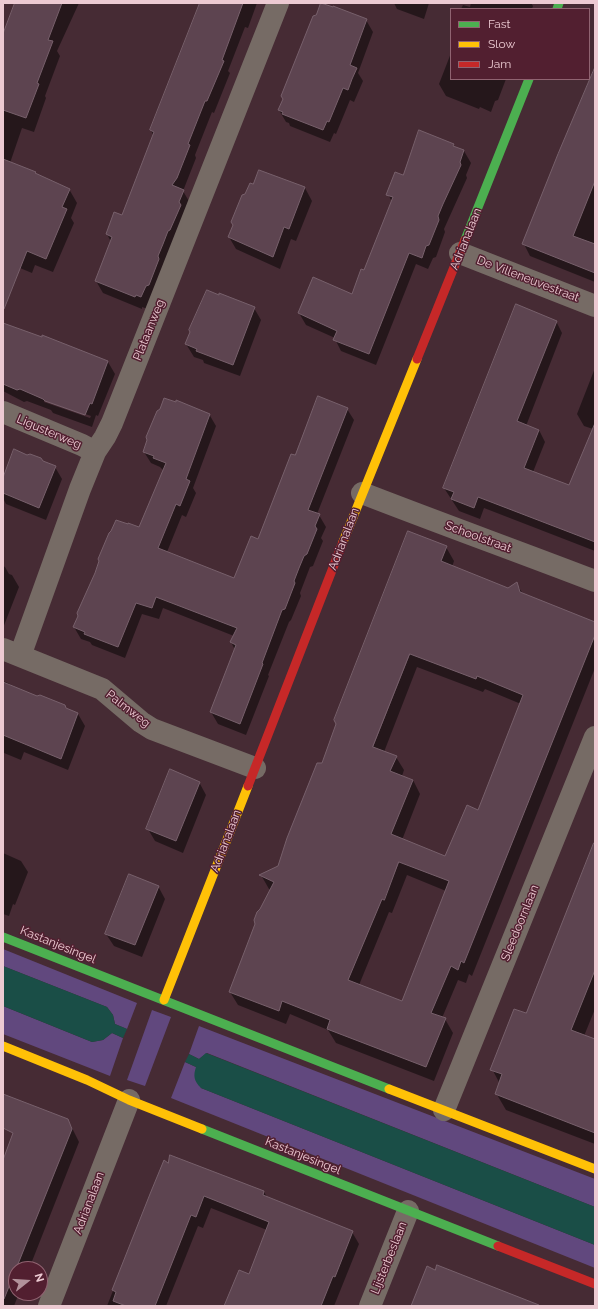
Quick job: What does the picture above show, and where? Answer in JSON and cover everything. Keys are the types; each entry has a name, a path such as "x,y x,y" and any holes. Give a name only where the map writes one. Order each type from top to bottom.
{"street":[{"name":"Plataanweg","path":"12,652 95,452 112,423 278,3"},
{"name":"Adrianalaan","path":"164,1000 362,493 529,80"},
{"name":"De Villeneuvestraat","path":"460,253 595,306"},
{"name":"Ligusterweg","path":"3,412 82,445 95,452"},
{"name":"Schoolstraat","path":"362,493 595,581"},
{"name":"Palmweg","path":"12,652 102,689 141,722 152,729 255,768"},
{"name":"Sleedoornlaan","path":"444,1110 595,736"},
{"name":"Kastanjesingel","path":"3,937 595,1169"},
{"name":"Kastanjesingel","path":"3,1046 87,1080 129,1100 595,1284"},
{"name":"Adrianalaan","path":"48,1306 129,1100"},
{"name":"Lijsterbeslaan","path":"370,1306 408,1211"}],"shaded area":[{"path":"3,949 137,1003 127,1029 115,1024 113,1015 107,1007 3,966"},
{"path":"3,966 107,1007 113,1015 115,1024 127,1029 123,1038 112,1033 103,1040 92,1042 3,1006"},
{"path":"3,1006 92,1042 103,1040 112,1033 123,1038 110,1076 3,1034"},
{"path":"152,1010 171,1017 145,1086 127,1080"},
{"path":"199,1026 595,1179 595,1207 207,1053 199,1059 189,1054"},
{"path":"206,1053 595,1207 595,1245 201,1088 195,1078 196,1067 185,1062 189,1054 199,1059"},
{"path":"185,1062 196,1067 201,1088 595,1245 595,1268 171,1098"}],"building":[{"path":"15,3 62,3 48,40 53,41 37,83 39,84 26,118 3,110 3,34"},
{"path":"200,3 243,3 222,60 224,61 207,101 205,101 188,144 190,145 177,178 172,185 184,190 179,202 181,205 158,256 159,259 149,285 146,286 141,297 136,295 135,297 95,281 112,237 106,234 114,212 122,215 154,132 150,130"},
{"path":"321,3 367,19 350,65 357,68 348,90 343,88 329,122 327,121 323,130 282,114 283,112 278,110 283,99 281,96 313,16 316,15"},
{"path":"595,67 595,181 573,236 595,244 595,273 522,244"},
{"path":"419,130 454,144 453,146 464,150 460,162 461,165 443,204 438,216 439,220 429,245 426,246 422,258 409,253 369,354 333,340 337,331 298,313 313,277 352,294 361,269 364,270 393,197 386,195 395,172 403,175"},
{"path":"3,159 36,172 35,173 70,189 62,207 67,209 46,259 27,251 4,309 3,309"},
{"path":"259,170 305,187 289,229 284,227 273,257 228,237 233,225 231,222 242,195 245,194 250,183 253,184"},
{"path":"207,290 255,307 233,365 196,351 197,349 185,344 190,332 189,330"},
{"path":"516,304 557,321 517,421 539,430 524,468 569,485 595,423 595,542 478,497 474,508 451,499 454,492 443,488"},
{"path":"3,323 42,337 42,335 108,361 92,404 90,403 85,415 45,401 20,389 17,390 3,384"},
{"path":"318,396 348,408 308,510 320,514 315,526 317,529 307,554 304,556 299,568 285,609 282,610 240,724 210,712 236,645 230,642 237,628 156,597 152,608 136,603 118,647 84,634 85,632 73,627 78,616 77,613 95,573 99,561 98,559 116,520 139,527 166,463 143,452 147,440 146,437 164,398 176,402 176,400 210,414 186,479 190,481 180,506 176,504 158,548 234,578 251,536 258,539 291,454 295,455"},
{"path":"14,449 27,455 30,454 41,458 43,461 56,466 39,508 3,493 3,478"},
{"path":"408,531 447,546 441,561 508,588 517,582 520,592 595,622 595,635 464,963 461,961 458,970 451,966 431,1013 446,1018 426,1067 327,1029 330,1020 282,1001 279,1011 229,992 255,924 254,920 257,912 274,882 259,875 278,866 287,838 317,763 322,763 336,724 334,720","holes":["410,654 476,679 477,676 523,695 478,810 467,805 445,856 391,834 413,780 390,771 397,756 373,747","399,862 449,881 402,1001 348,980 382,899 384,900"]},
{"path":"3,682 37,696 40,695 65,705 66,708 78,713 61,759 3,735"},
{"path":"170,769 200,782 176,841 146,829"},
{"path":"594,843 595,970 571,1030 595,1039 595,1133 495,1094 502,1074 490,1070 514,1009 526,1013"},
{"path":"129,874 159,886 135,945 105,934"},
{"path":"3,1094 68,1119 72,1129 19,1261 8,1261 8,1289 4,1299 3,1160 13,1133 3,1128"},
{"path":"170,1155 264,1191 263,1195 353,1231 335,1277 333,1276 321,1306 224,1306 239,1270 249,1274 269,1222 204,1196 196,1217 191,1215 155,1306 126,1306 113,1301 116,1292 112,1290 164,1160 168,1163"},
{"path":"437,1265 539,1306 411,1306 427,1266 435,1270"}],"traffic: fast":[{"path":"557,8 559,3"},
{"path":"465,240 529,80"},
{"path":"3,937 389,1089"},
{"path":"202,1129 498,1246"}],"traffic: slow":[{"path":"343,542 417,359"},
{"path":"164,1000 248,786"},
{"path":"3,1046 87,1080 129,1100 202,1129"},
{"path":"389,1089 595,1169"}],"traffic: jam":[{"path":"417,359 465,240"},
{"path":"248,786 343,542"},
{"path":"498,1246 595,1284"}]}
